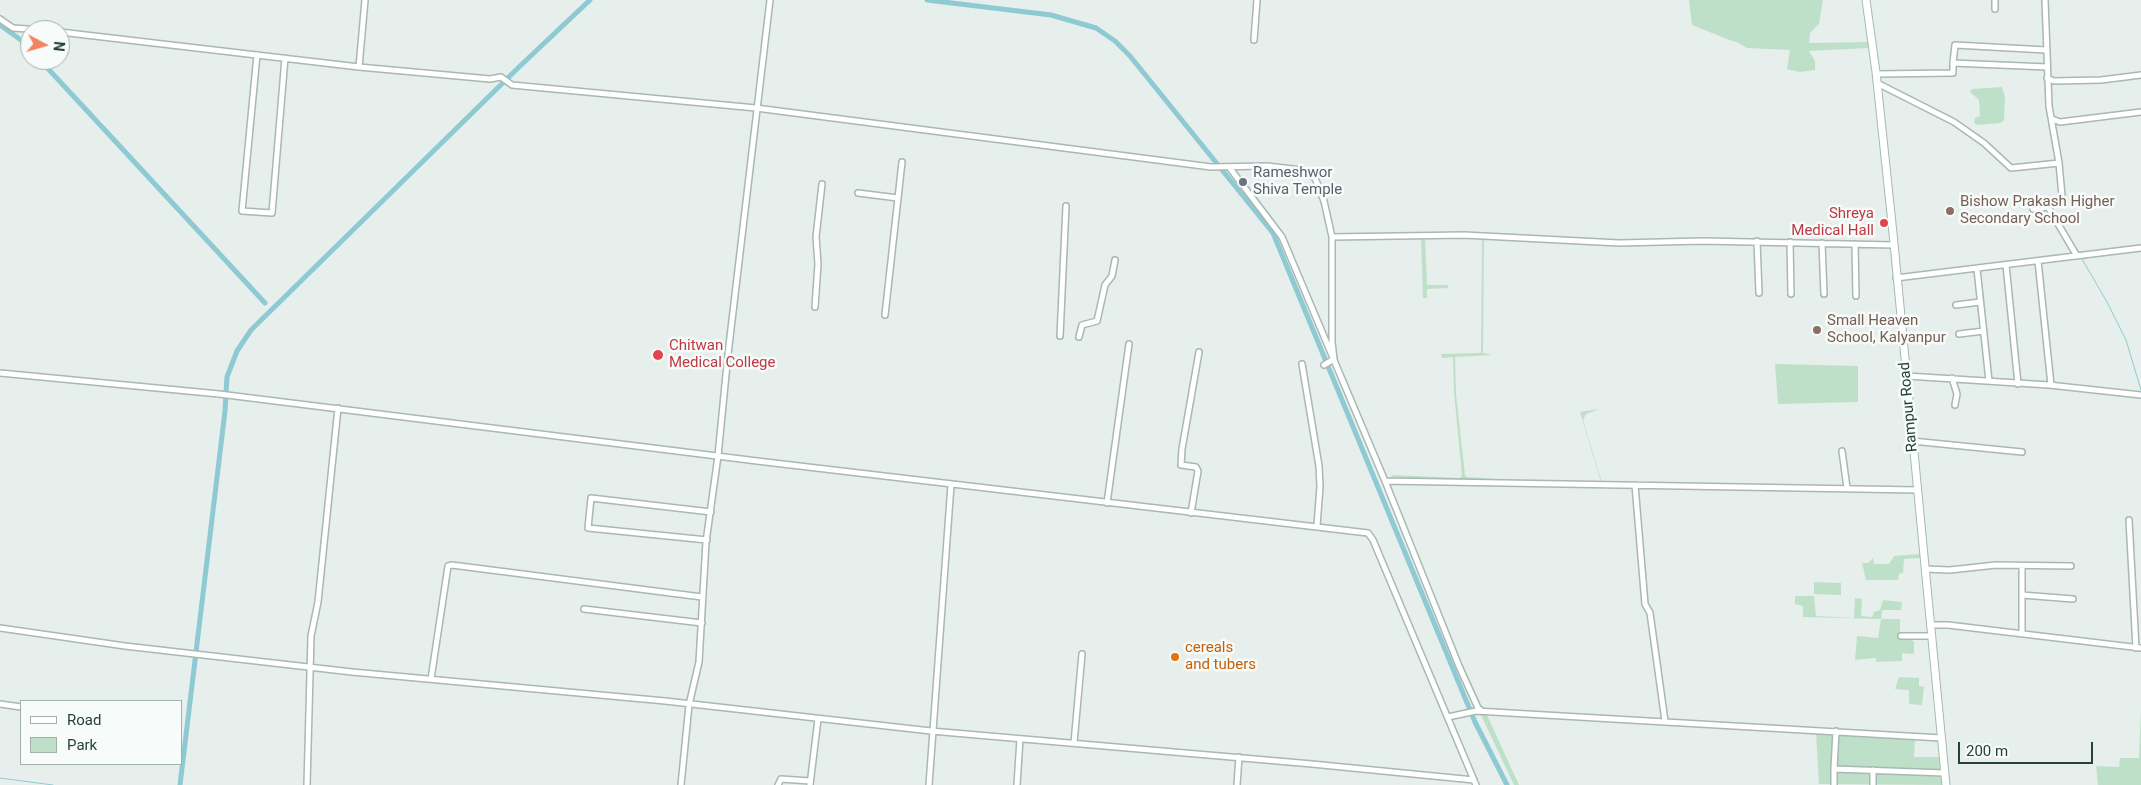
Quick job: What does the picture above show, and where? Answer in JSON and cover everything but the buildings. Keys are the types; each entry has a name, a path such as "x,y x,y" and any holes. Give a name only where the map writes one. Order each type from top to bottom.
{"main road":[{"name":"Rampur Road","path":"1866,0 1876,74 1894,245 1916,490 1946,785"}],"street":[{"path":"360,67 365,0"},
{"path":"681,785 690,706 699,662 707,540 770,0"},
{"path":"1254,40 1257,0"},
{"path":"1995,0 1995,9"},
{"path":"2033,209 2048,207 2060,201 2062,196 2047,78 2046,0"},
{"path":"0,19 13,28 20,28"},
{"path":"70,33 360,67 490,79 502,78 508,83 756,108 1211,167 1267,166 1301,170 1315,178 1324,201 1332,237 1333,360"},
{"path":"1876,74 1953,74 1955,45 2046,50"},
{"path":"257,55 242,211 272,213 285,58"},
{"path":"1953,63 2047,67"},
{"path":"2047,78 2054,81 2141,75"},
{"path":"1877,83 1954,122 1984,143 2011,168 2059,163"},
{"path":"2052,119 2056,122 2062,122 2141,112"},
{"path":"2054,132 2057,125 2062,122"},
{"path":"886,314 902,162"},
{"path":"1229,167 1282,236 1385,481 1459,666 1478,708 1482,711"},
{"path":"815,307 818,264 816,237 822,184"},
{"path":"858,194 898,198"},
{"path":"1060,336 1066,206"},
{"path":"2048,207 2077,256"},
{"path":"1332,237 1464,235 1619,243 1757,241 1894,245"},
{"path":"1757,241 1759,293"},
{"path":"1790,242 1791,294"},
{"path":"1822,243 1824,294"},
{"path":"1855,244 1856,296"},
{"path":"1896,278 2141,248"},
{"path":"1079,338 1082,325 1097,321 1105,285 1112,276 1115,260"},
{"path":"2038,261 2051,385"},
{"path":"2006,265 2018,384"},
{"path":"1977,269 1989,381"},
{"path":"1956,305 1980,302"},
{"path":"1959,334 1984,331"},
{"path":"1107,503 1129,344"},
{"path":"1191,513 1198,471 1196,467 1181,465 1182,449 1199,352"},
{"path":"1324,365 1333,360"},
{"path":"1302,364 1319,466 1320,486 1317,526"},
{"path":"0,373 220,394 718,456 1368,533 1373,540 1475,782 1240,757 931,731 310,667 0,628"},
{"path":"1907,376 2051,385 2141,395"},
{"path":"1952,378 1956,394 1955,405"},
{"path":"307,785 311,636 318,602 338,408"},
{"path":"1912,441 2022,452"},
{"path":"1842,451 1847,488"},
{"path":"1385,481 1916,490"},
{"path":"929,785 931,731 951,484"},
{"path":"1634,485 1645,604 1650,613 1665,721"},
{"path":"707,540 588,528 591,498 711,512"},
{"path":"1931,625 2022,633 2138,648 2129,520"},
{"path":"1925,569 1950,570 1996,565 2071,566"},
{"path":"431,679 448,566 702,598"},
{"path":"2022,566 2022,633"},
{"path":"2022,595 2073,599"},
{"path":"584,609 702,623"},
{"path":"1901,636 1932,636"},
{"path":"1074,743 1082,654"},
{"path":"0,704 20,707"},
{"path":"1448,717 1482,711 1941,738"},
{"path":"778,785 781,779 810,783 818,719"},
{"path":"1834,785 1836,731"},
{"path":"1017,785 1020,738"},
{"path":"1237,785 1240,757"},
{"path":"1834,769 1945,773"},
{"path":"1873,770 1873,785"}],"green space":[{"path":"1689,0 1823,0 1819,24 1810,33 1809,43 1868,42 1868,48 1809,51 1815,61 1815,70 1800,72 1787,69 1790,50 1747,48 1737,42 1692,25"},
{"path":"2002,87 2005,97 2004,120 2000,123 1977,125 1974,123 1975,118 1980,116 1979,100 1970,92 1972,89"},
{"path":"1421,237 1425,237 1427,285 1448,285 1448,288 1427,289 1427,298 1423,298"},
{"path":"1482,238 1484,238 1483,353 1492,355 1455,357 1456,394 1465,475 1467,477 1513,480 1601,482 1580,412 1599,409 1586,414 1583,420 1602,483 1391,478 1392,475 1460,478 1462,475 1454,392 1453,357 1442,358 1441,354 1481,353"},
{"path":"1775,364 1858,366 1858,402 1778,404"},
{"path":"1920,554 1921,558 1904,559 1903,573 1899,574 1898,580 1866,580 1862,563 1868,563 1873,558 1874,564 1889,564 1894,556"},
{"path":"1814,582 1841,583 1841,595 1814,594"},
{"path":"1795,596 1814,596 1816,616 1854,618 1855,598 1862,599 1861,616 1872,617 1874,612 1880,610 1883,600 1902,602 1901,610 1882,610 1881,619 1803,617 1803,606 1795,604"},
{"path":"1881,619 1900,619 1900,638 1914,641 1914,654 1902,653 1902,661 1876,662 1876,658 1855,660 1857,636 1878,638"},
{"path":"1899,677 1919,678 1919,686 1924,687 1922,705 1909,704 1909,690 1895,689"},
{"path":"2141,711 2141,785 2098,785 2096,766 2119,767 2120,758 2139,758"},
{"path":"1480,713 1518,716 1487,715 1519,785 1514,785"},
{"path":"1816,732 1915,738 1914,757 1939,757 1942,785 1819,784"}],"waterway":[{"path":"180,785 225,411 227,377 237,351 251,330 519,67 590,0"},
{"path":"927,0 1051,15 1096,28 1115,41 1130,56 1273,233 1475,722 1507,785"},
{"path":"0,25 20,39"},
{"path":"49,70 265,303"},
{"path":"2082,259 2126,340 2141,390"},
{"path":"0,778 53,785"}],"place":[{"name":"Rameshwor Shiva Temple","path":"1243,182"},
{"name":"Bishow Prakash Higher Secondary School","path":"1950,211"},
{"name":"Shreya Medical Hall","path":"1884,223"},
{"name":"Small Heaven School, Kalyanpur","path":"1817,330"},
{"name":"Chitwan Medical College","path":"658,355"},
{"name":"cereals and tubers","path":"1175,657"}]}
